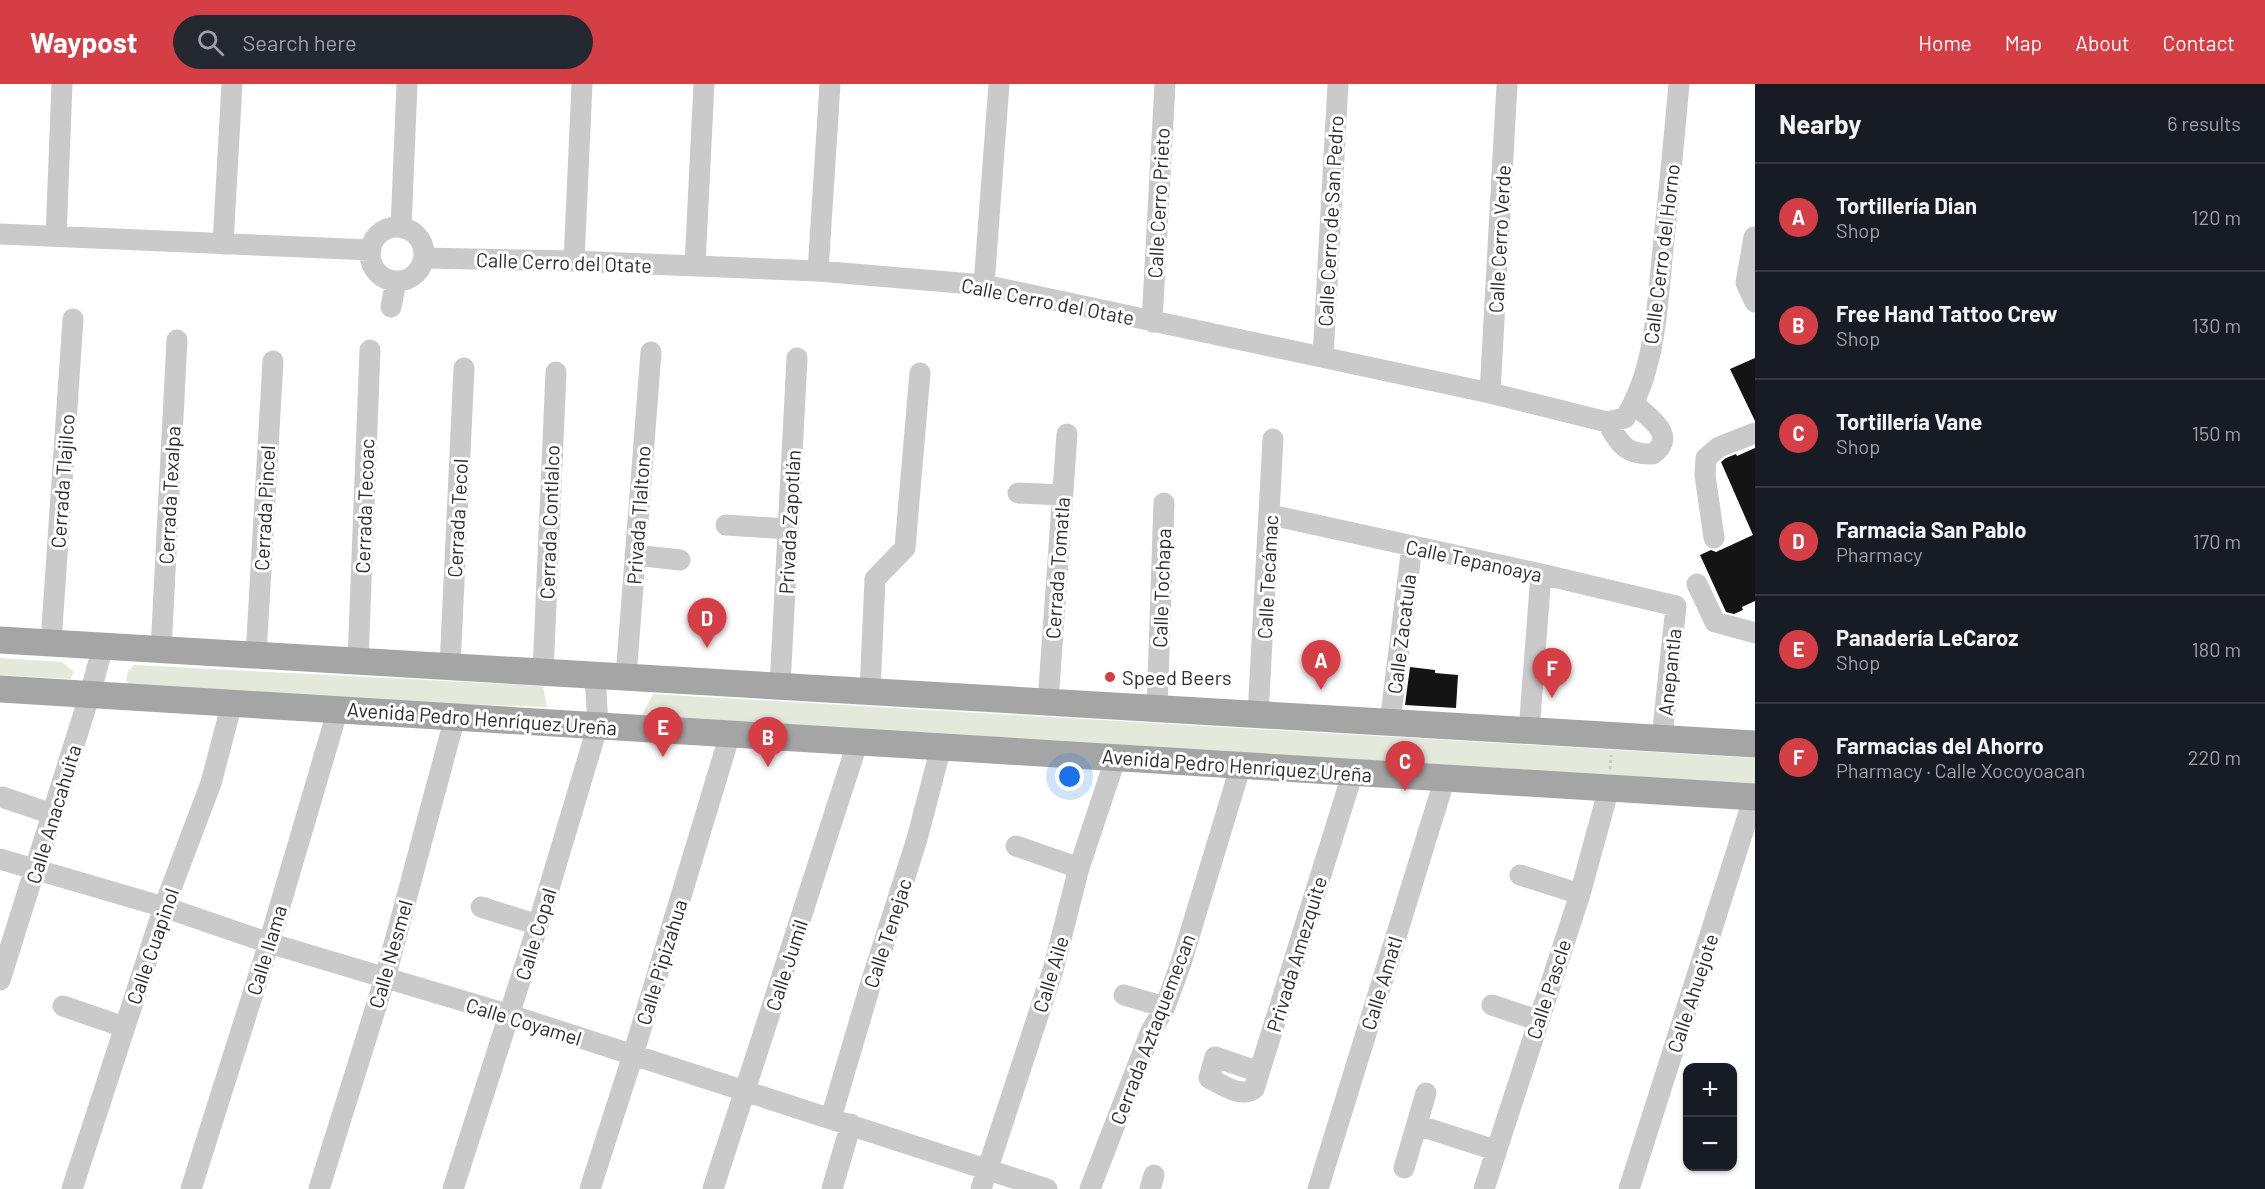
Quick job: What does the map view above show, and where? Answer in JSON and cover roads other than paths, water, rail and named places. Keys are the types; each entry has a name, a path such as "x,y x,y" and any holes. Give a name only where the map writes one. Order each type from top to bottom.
{"main road":[{"path":"0,640 1755,744"},
{"name":"Avenida Pedro Henríquez Ureña","path":"0,689 1755,796"}],"street":[{"path":"56,236 62,84"},
{"path":"223,243 232,84"},
{"path":"401,228 407,84"},
{"path":"574,261 582,84"},
{"path":"695,266 705,84"},
{"path":"818,271 830,84"},
{"path":"984,285 999,84"},
{"name":"Calle Cerro Prieto","path":"1152,322 1165,84"},
{"name":"Calle Cerro de San Pedro","path":"1323,357 1338,84"},
{"name":"Calle Cerro Verde","path":"1490,393 1507,84"},
{"name":"Calle Cerro del Horno","path":"1622,415 1645,378 1655,323 1679,84"},
{"path":"401,228 417,237 422,245 424,258 414,275 396,281 376,272 371,259 371,250 380,234 401,228"},
{"path":"0,234 371,250"},
{"path":"1754,237 1746,283 1755,302"},
{"name":"Calle Cerro del Otate","path":"424,258 574,261 818,271 984,285 1490,393 1622,415"},
{"path":"391,307 396,281"},
{"name":"Cerrada Tlajilco","path":"51,643 73,319"},
{"name":"Cerrada Texalpa","path":"161,650 177,340"},
{"name":"Cerrada Tecoac","path":"358,662 370,350"},
{"name":"Privada Tlaltono","path":"626,677 651,352"},
{"name":"Privada Zapotlán","path":"780,686 797,358"},
{"name":"Cerrada Pincel","path":"256,656 273,361"},
{"name":"Cerrada Tecol","path":"450,667 464,368"},
{"name":"Cerrada Contlalco","path":"543,672 556,372"},
{"path":"870,692 875,579 905,548 920,373"},
{"path":"1714,538 1705,476 1706,458 1719,447 1755,433"},
{"name":"Cerrada Tomatla","path":"1048,702 1067,434"},
{"name":"Calle Tecámac","path":"1258,715 1273,440"},
{"path":"1018,493 1062,495"},
{"name":"Calle Tochapa","path":"1157,709 1164,503"},
{"name":"Calle Tepanoaya","path":"1270,515 1676,606"},
{"path":"726,525 788,529"},
{"name":"Calle Zacatula","path":"1390,722 1412,546"},
{"path":"635,555 680,560"},
{"path":"1529,731 1541,574"},
{"path":"1697,584 1715,622 1755,633"},
{"name":"Anepantla","path":"1662,738 1676,606"},
{"name":"Calle Anacahuita","path":"0,980 103,646"},
{"name":"Calle Copal","path":"453,1189 510,1015 598,725 595,675"},
{"name":"Calle Cuapinol","path":"72,1189 164,907 211,783 232,703"},
{"name":"Calle Ilama","path":"191,1189 338,709"},
{"name":"Calle Nesmel","path":"319,1189 385,978 455,717"},
{"name":"Calle Pipizahua","path":"590,1189 730,734"},
{"name":"Calle Jumil","path":"713,1189 858,741"},
{"name":"Calle Tenejac","path":"832,1189 841,1121 870,987 917,839 941,747"},
{"name":"Calle Aile","path":"984,1179 1053,970 1079,868 1116,757"},
{"name":"Cerrada Aztaquemecan","path":"1090,1189 1151,1031 1165,1007 1181,963 1241,765"},
{"name":"Privada Amezquite","path":"1209,1078 1247,1094 1254,1089 1353,772"},
{"name":"Calle Amatl","path":"1318,1189 1445,778"},
{"name":"Calle Pascle","path":"1484,1189 1537,1020 1580,894 1609,788"},
{"path":"2,796 52,814"},
{"name":"Calle Ahuejote","path":"1629,1189 1755,796"},
{"path":"1016,846 1079,868"},
{"name":"Calle Coyamel","path":"0,859 164,907 268,943 510,1015 841,1121 984,1179 1047,1189"},
{"path":"1520,875 1580,894"},
{"path":"481,907 538,925"},
{"path":"1124,995 1165,1007"},
{"path":"1492,1005 1537,1020"},
{"path":"63,1006 124,1027"},
{"path":"1404,1168 1426,1093"},
{"path":"1417,1125 1496,1150"}],"place":[{"name":"Farmacia San Pablo","path":"707,648"},
{"name":"Speed Beers","path":"1110,677"},
{"name":"Tortillería Dian","path":"1321,690"},
{"name":"Farmacias del Ahorro","path":"1552,698"},
{"name":"Panadería LeCaroz","path":"663,757"},
{"name":"Free Hand Tattoo Crew","path":"768,767"},
{"name":"Tortillería Vane","path":"1405,791"}]}
